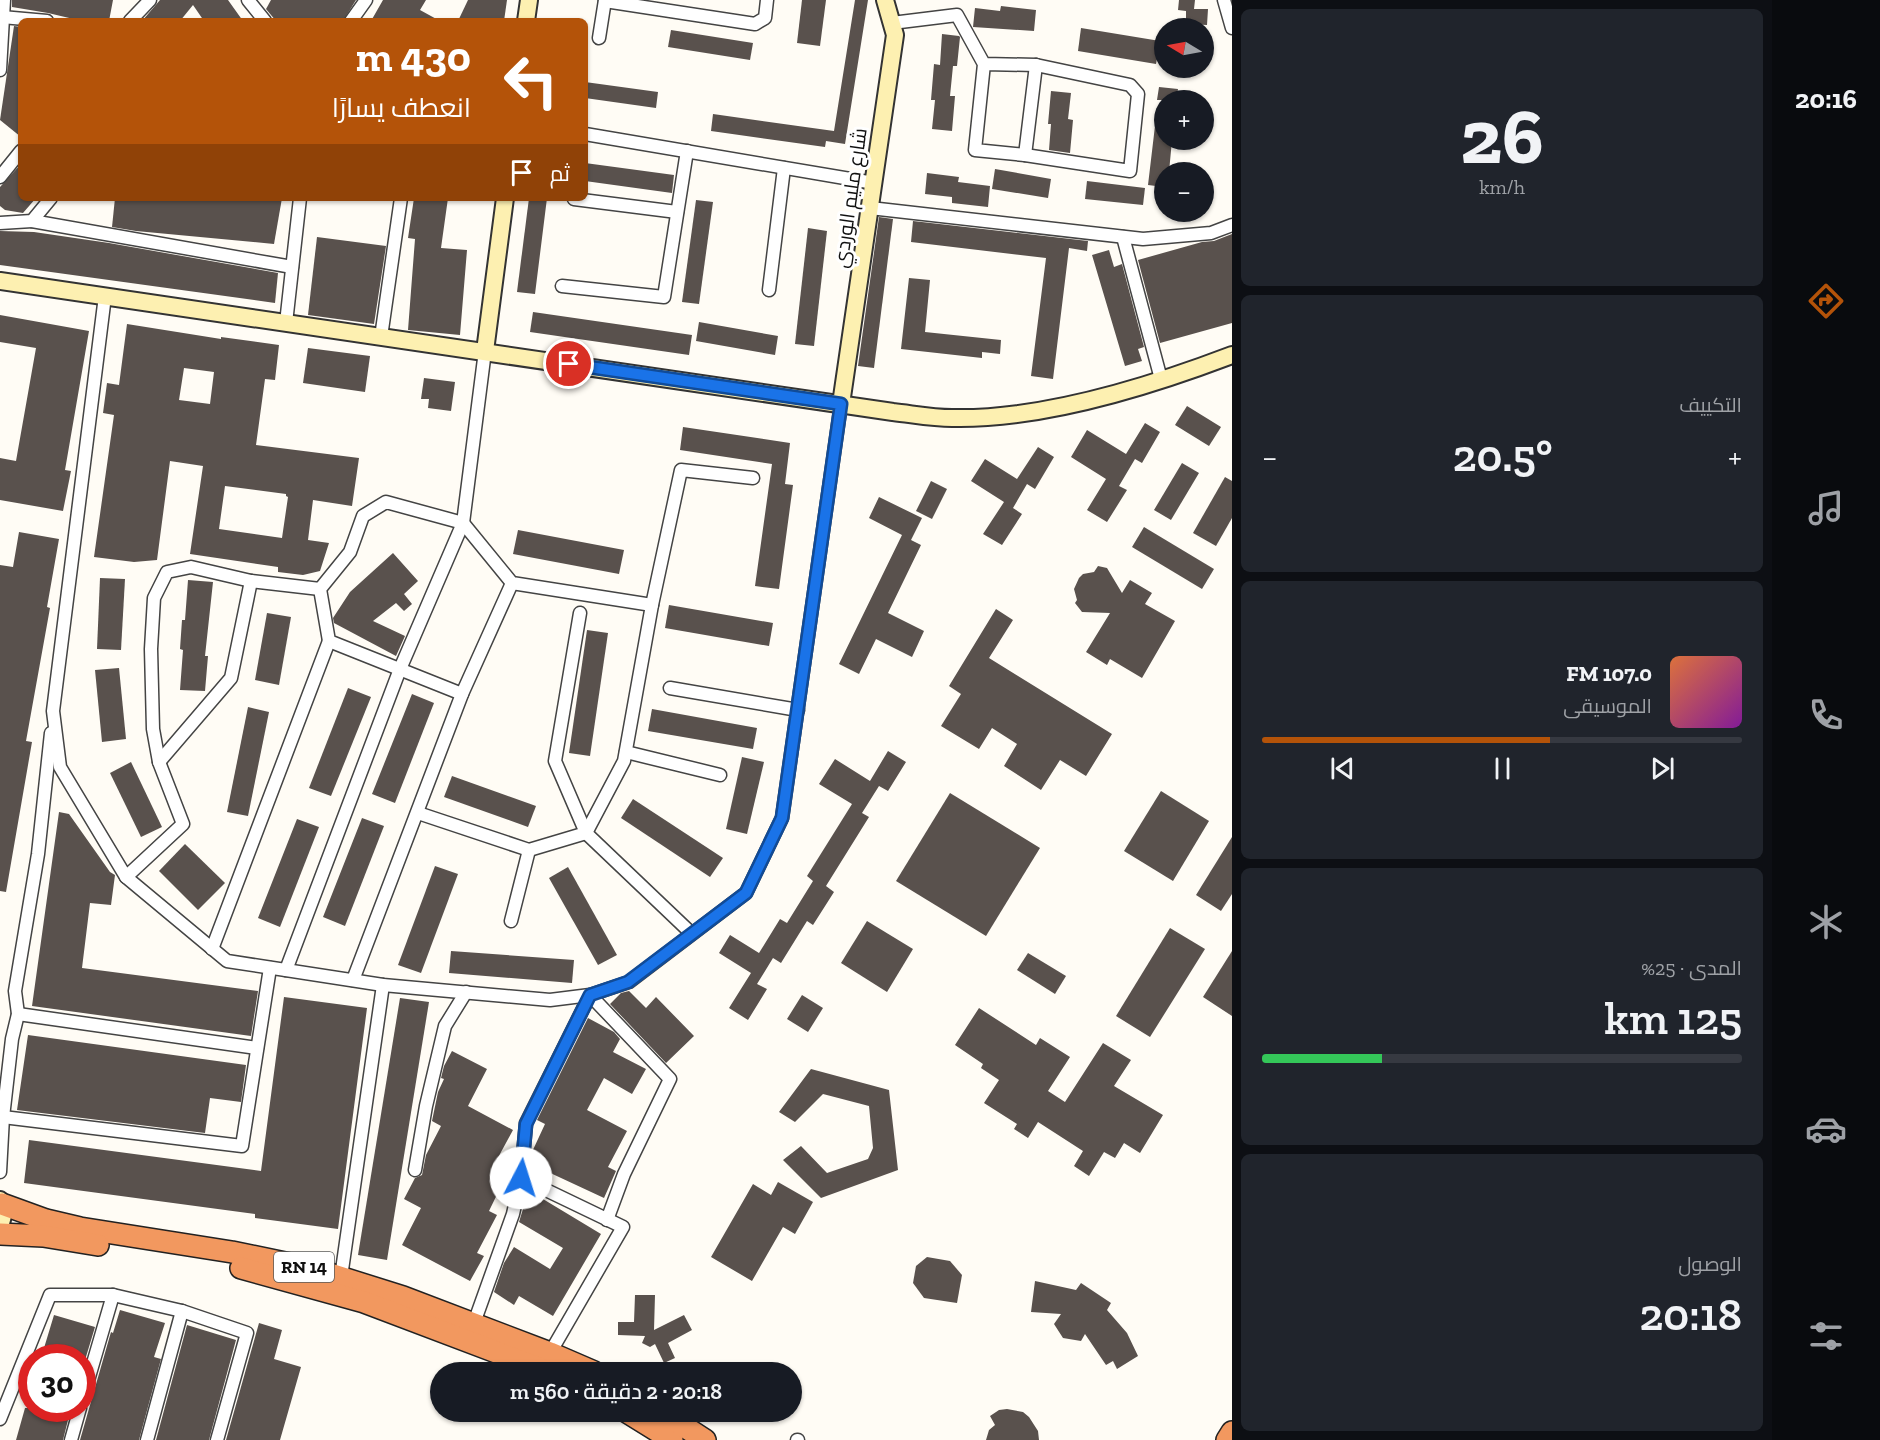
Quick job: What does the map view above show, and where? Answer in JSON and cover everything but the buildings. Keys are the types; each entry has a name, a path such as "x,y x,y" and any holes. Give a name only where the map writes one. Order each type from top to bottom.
{"highway":[{"name":"RN 14","path":"1,1202 46,1220 69,1225 232,1252 314,1269 403,1297 474,1323 548,1362"},
{"name":"RN 14","path":"0,1234 43,1236 249,1270 364,1302 547,1362"},
{"path":"643,1422 672,1440"},
{"path":"677,1422 705,1440"},
{"path":"1227,1440 1232,1432"}],"main road":[{"path":"526,18 529,0"},
{"name":"شارع مليم الوردي","path":"841,404 895,35 885,0"},
{"path":"485,351 505,201"},
{"path":"0,281 841,404 951,418 1038,412 1128,390 1232,355"},
{"path":"0,1227 3,1220 1,1202"}],"street":[{"path":"0,70 4,0"},
{"path":"133,18 150,0"},
{"path":"248,0 263,18"},
{"path":"353,18 366,0"},
{"path":"599,38 605,1 755,24 765,18 767,0"},
{"path":"1224,0 1232,28"},
{"path":"892,23 957,15 984,64 975,150 1130,171 1138,94 1130,85 1036,65 984,64"},
{"path":"2,16 20,18"},
{"path":"1025,155 1036,65"},
{"path":"588,134 874,183"},
{"path":"562,286 664,297 687,151"},
{"path":"0,177 18,156"},
{"path":"769,290 784,168"},
{"path":"32,221 49,201"},
{"path":"286,323 300,201"},
{"path":"381,337 401,201"},
{"path":"583,201 677,212"},
{"path":"870,208 1143,239 1211,233 1232,225"},
{"path":"0,223 32,221 292,267"},
{"path":"1123,237 1161,379"},
{"path":"0,1172 3,1117 12,1039 18,1014 15,991 38,854 53,711 105,297"},
{"path":"286,970 400,669 463,523 485,351"},
{"path":"53,711 60,767 126,877 227,962 383,985 550,1000 590,995 628,982 746,893 782,818 841,404"},
{"path":"417,813 529,850 586,833 624,761 652,606 681,470 753,478"},
{"path":"212,949 329,641 320,589 350,552 363,516 386,502 463,523 513,583 652,606"},
{"path":"126,877 183,824 159,762 153,729 151,650 154,598 166,573 191,567 251,581 320,589"},
{"path":"159,762 231,678 251,581"},
{"path":"354,980 462,694 513,583"},
{"path":"580,613 555,761 586,833 691,933"},
{"path":"329,641 462,694"},
{"path":"670,688 798,710"},
{"path":"626,752 720,775"},
{"path":"511,921 529,850"},
{"path":"3,1117 242,1146 270,968"},
{"path":"341,1277 383,985"},
{"path":"415,1170 426,1106 445,1026 466,992"},
{"path":"474,1323 513,1214 521,1178 526,1124 590,995"},
{"path":"590,995 670,1079 624,1174 607,1220"},
{"path":"18,1014 257,1048"},
{"path":"521,1178 623,1227 551,1362"},
{"path":"0,1419 50,1295 113,1295 182,1311 247,1333 217,1440"},
{"path":"96,1353 113,1295"},
{"path":"147,1440 182,1311"},
{"path":"71,1440 76,1422"}],"route":[{"path":"521,1178 526,1124 590,995 628,982 746,893 782,818 841,404 569,364"}]}
